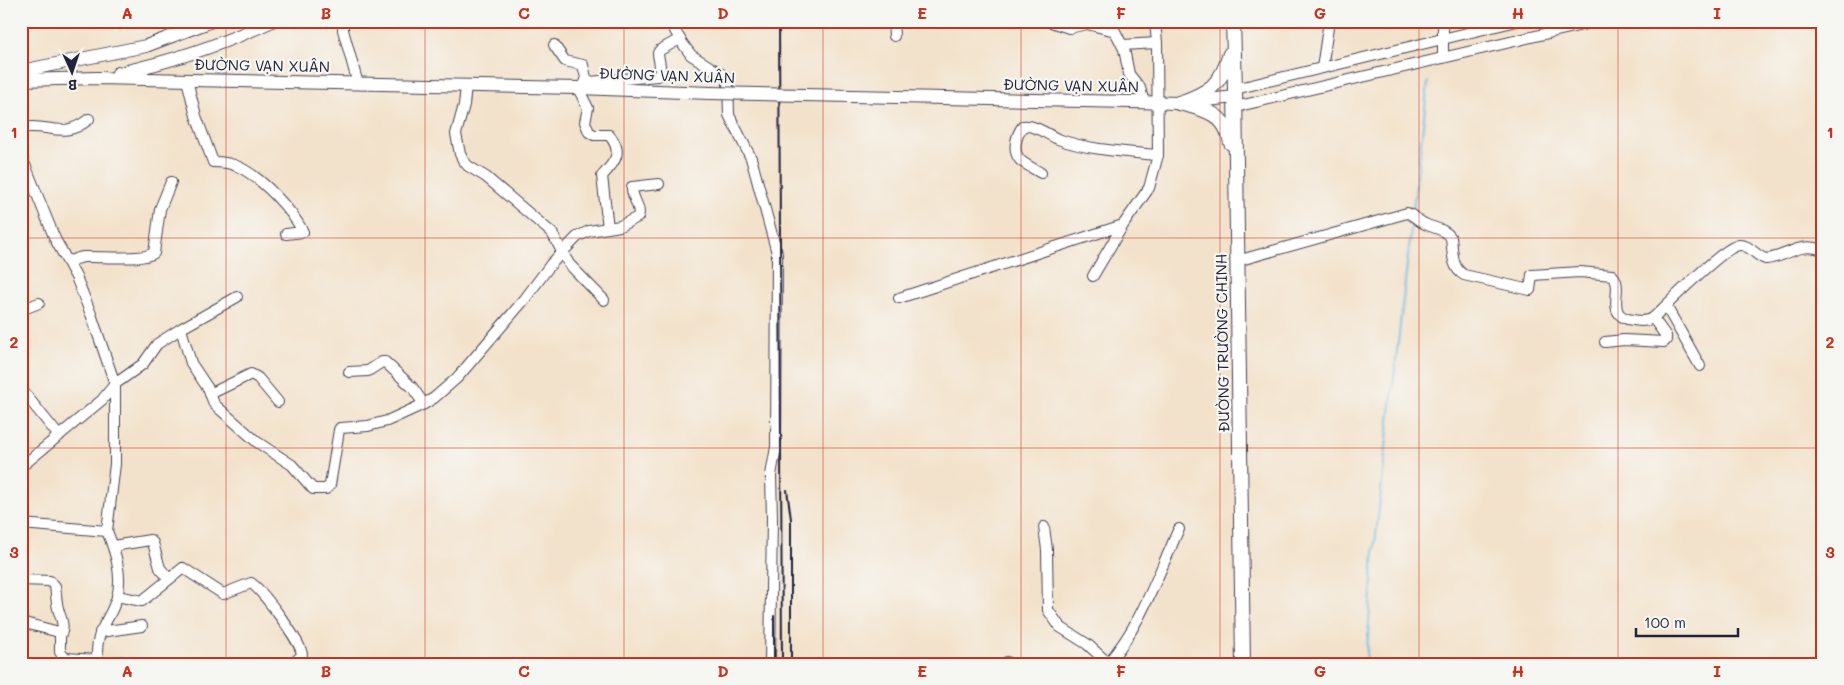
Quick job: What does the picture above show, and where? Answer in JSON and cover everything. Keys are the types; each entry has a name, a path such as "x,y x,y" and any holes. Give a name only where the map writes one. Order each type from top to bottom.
{"highway":[{"name":"ĐƯỜNG TRƯỜNG CHINH","path":"1232,21 1235,98 1243,664"},
{"path":"1178,103 1206,93 1214,85 1224,73 1233,41"},
{"path":"1178,103 1203,109 1212,113 1223,122 1228,130 1235,170"}],"main road":[{"path":"21,72 146,46 212,21"},
{"path":"97,78 151,66 248,32 272,21"},
{"name":"ĐƯỜNG VẠN XUÂN","path":"21,88 97,78"},
{"name":"ĐƯỜNG VẠN XUÂN","path":"21,80 97,78 466,86 583,86 710,93 1158,103 1235,98"}],"street":[{"path":"343,21 343,30 358,84"},
{"path":"669,21 691,54 728,78 730,115 751,158 777,253 776,447 770,475 772,518 770,664"},
{"path":"893,21 894,36"},
{"path":"1048,21 1069,28 1086,24 1116,32 1123,45 1129,74 1140,88 1144,102"},
{"path":"1093,276 1123,226 1149,188 1158,155 1157,43 1155,21"},
{"path":"1322,68 1329,21"},
{"path":"1443,21 1443,58"},
{"name":"ĐƯỜNG VẠN XUÂN","path":"1235,98 1322,68 1518,21"},
{"name":"ĐƯỜNG VẠN XUÂN","path":"1235,98 1443,58 1600,21"},
{"path":"583,86 623,78 658,76 660,67 658,53 680,39"},
{"path":"1123,45 1157,43"},
{"path":"554,45 565,61 583,65 583,86 588,108 585,122 588,132 594,135 609,136 617,152 617,157 612,166 602,176 608,228"},
{"path":"188,80 196,116 213,162 238,166 275,194 303,232 286,234"},
{"path":"466,86 464,105 456,134 463,160 491,181 552,234 569,264 604,300"},
{"path":"21,128 29,126 72,130 89,120"},
{"path":"1041,173 1019,158 1016,151 1016,139 1022,126 1031,127 1060,140 1106,149 1158,155"},
{"path":"21,155 55,239 68,262 91,314 115,384 115,464 107,531 116,553 118,573 117,596 98,638 98,662 65,658 60,652 59,632 21,622"},
{"path":"68,262 83,257 141,256 152,254 154,252 160,208 171,182"},
{"path":"180,329 194,369 214,404 257,442 292,465 310,488 316,490 326,489 330,485 340,428 377,424 424,404 457,378 563,252 582,234 620,226 639,215 640,211 631,191 632,187 659,184"},
{"path":"1237,261 1403,213 1412,215 1424,224 1448,234 1451,238 1455,267 1458,272 1464,275 1530,290 1532,276 1580,272 1612,275 1615,279 1617,310 1621,317 1642,321 1653,318 1711,263 1736,246 1747,246 1766,259 1808,246 1823,250"},
{"path":"898,298 1123,226"},
{"path":"21,467 102,400 115,384 143,364 158,344 180,329 237,297"},
{"path":"21,310 38,304"},
{"path":"1666,306 1700,366"},
{"path":"1605,342 1624,340 1664,342 1666,336 1653,318"},
{"path":"349,372 368,371 382,362 386,362 412,387 424,404"},
{"path":"210,394 251,374 258,378 278,402"},
{"path":"21,389 59,436"},
{"path":"21,524 107,531"},
{"path":"1044,527 1047,550 1048,610 1060,627 1086,644 1107,664 1119,651 1149,597 1179,529"},
{"path":"113,546 150,540 153,543 160,568 169,580"},
{"path":"117,596 142,601 183,568 223,594 248,582 254,584 300,646 302,655 293,664"},
{"path":"21,580 50,581 55,586 57,605 62,619 63,631 60,636"},
{"path":"100,632 142,626"}],"waterway":[{"path":"1413,211 1428,82"},
{"path":"1366,664 1374,552 1412,221"}],"railway":[{"path":"779,21 782,664"},
{"path":"787,490 791,519 791,664"},
{"path":"774,616 774,664"}]}
